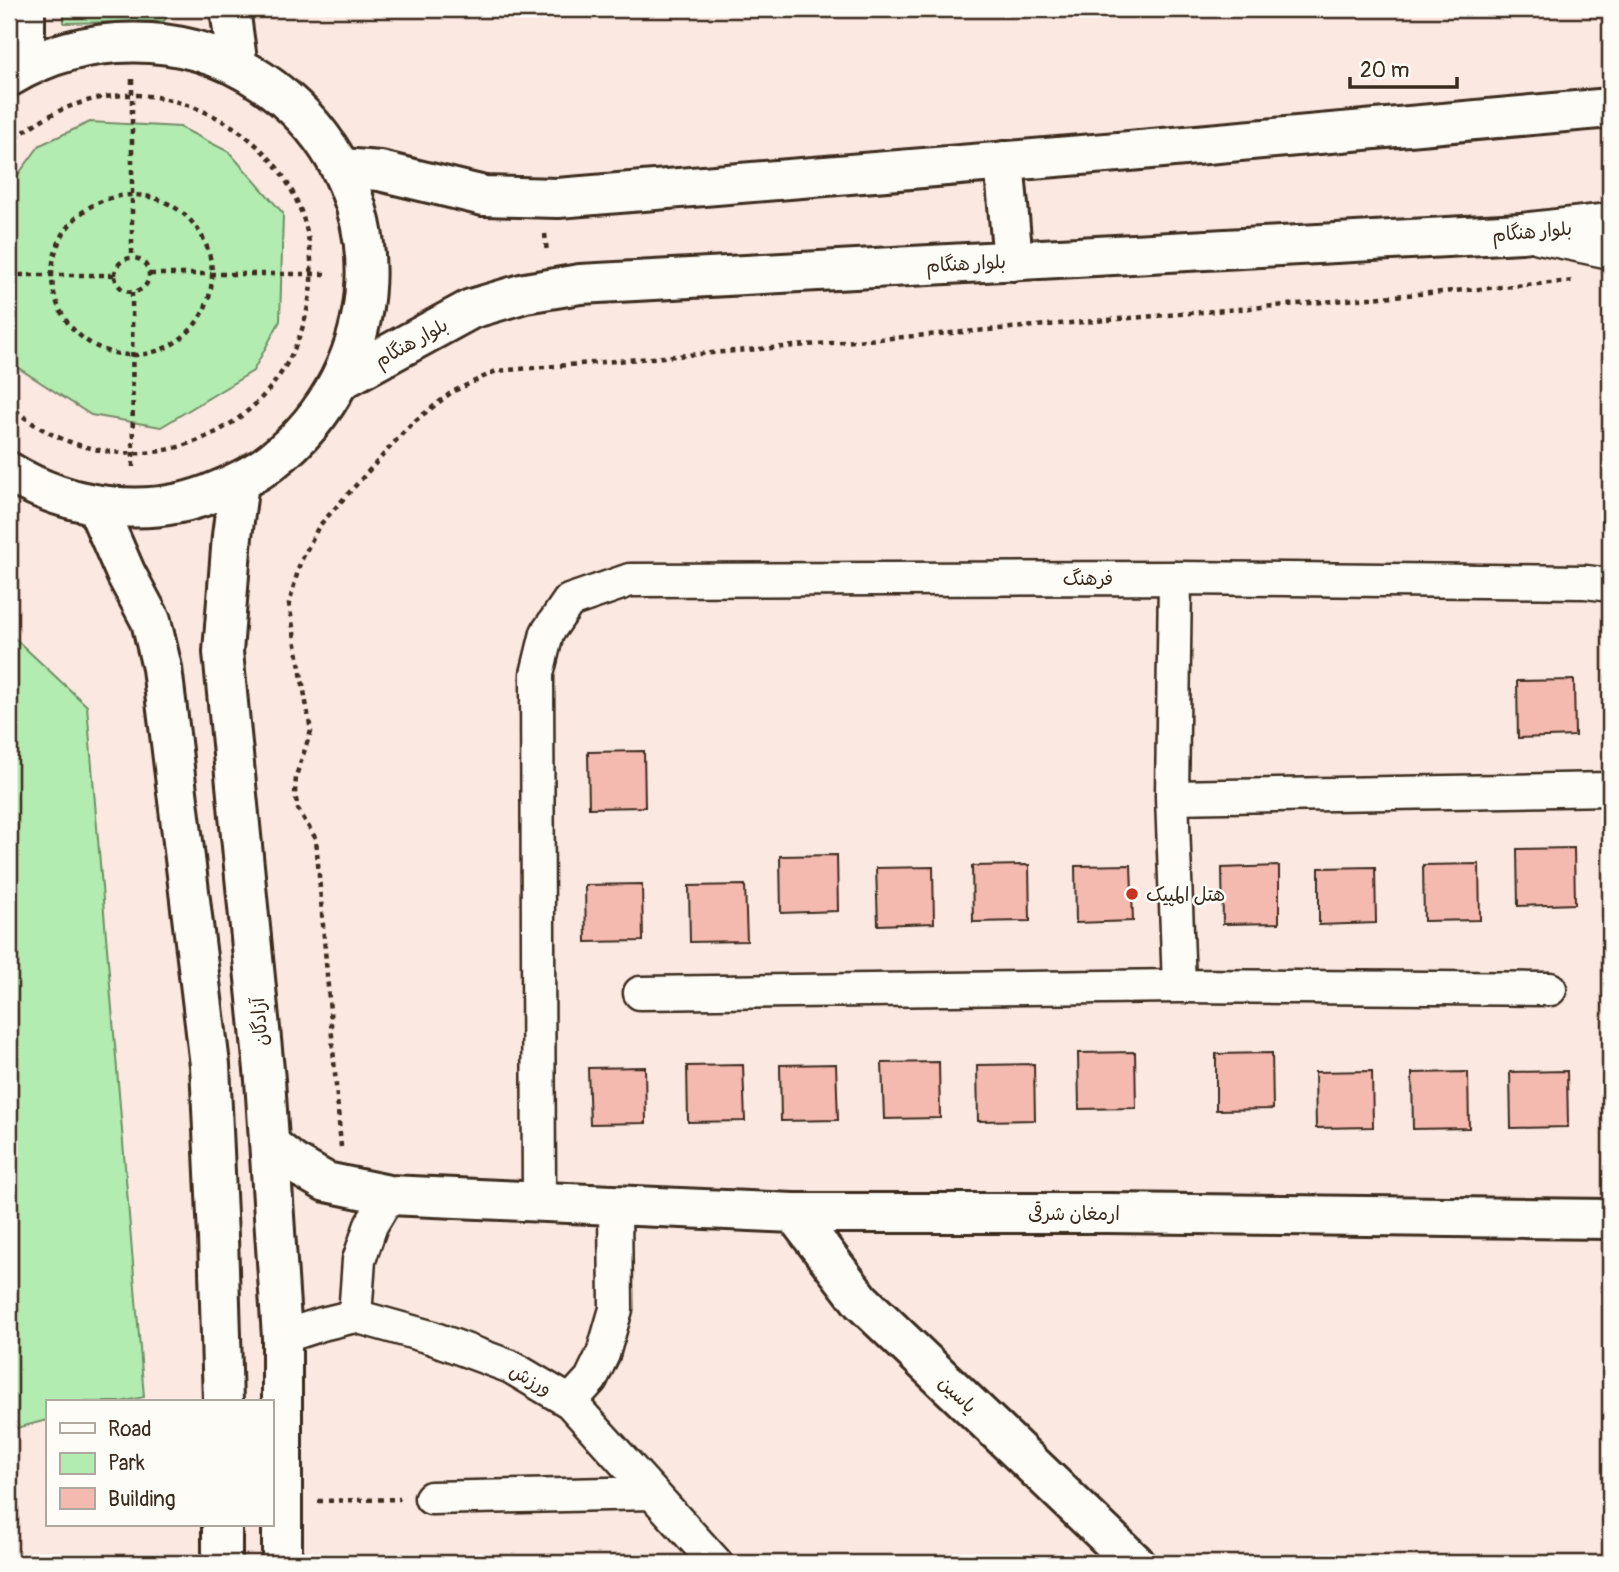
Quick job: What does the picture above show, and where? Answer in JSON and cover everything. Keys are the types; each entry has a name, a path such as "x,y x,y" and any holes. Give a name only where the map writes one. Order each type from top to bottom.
{"main road":[{"path":"17,72 25,9"},
{"path":"230,9 238,67"},
{"path":"9,472 26,483 61,496 114,506 170,505 205,496 239,482 271,463 298,439 322,411 341,380 355,346 364,310 366,274 363,238 355,202 341,168 321,137 297,110 269,86 238,67 168,44 131,42 95,45 59,53 17,72"},
{"path":"341,168 380,171 484,196 558,198 1610,108"},
{"path":"1004,161 1013,261"},
{"name":"بلوار هنگام","path":"341,380 471,309 525,293 580,284 1521,233 1610,223"},
{"name":"آزادگان","path":"239,482 223,652 270,1145 282,1337 282,1563"},
{"path":"114,506 126,574 151,621 162,668 209,1065 219,1237 222,1400"},
{"name":"ارمغان شرقی","path":"270,1145 293,1163 326,1182 389,1195 794,1213 1122,1213 1610,1219"},
{"name":"یاسین","path":"794,1213 861,1301 1135,1563"},
{"path":"222,1526 222,1563"}],"street":[{"path":"1521,233 1610,251"},
{"path":"1175,578 1172,797 1179,986"},
{"name":"فرهنگ","path":"539,1201 537,674 547,633 569,601 630,580 1175,578 1586,582 1610,585"},
{"path":"1172,797 1610,789"},
{"path":"640,992 1179,986 1550,989"},
{"path":"355,1317 359,1260 371,1225 389,1195"},
{"path":"570,1402 591,1379 603,1354 616,1309 615,1205"},
{"name":"ورزش","path":"282,1337 355,1317 430,1337 510,1367 570,1402 716,1563"},
{"path":"431,1498 651,1493"}],"path":[{"path":"131,42 132,257"},
{"path":"9,145 42,120 70,106 100,98 132,95 163,98 203,110 248,137 270,159 288,184 301,213 313,274 310,305 302,336 289,364 271,389 248,412 223,429 194,443 164,451 132,454 102,452 71,443 43,430 9,404"},
{"path":"132,195 153,197 172,205 189,218 202,234 213,274 210,295 202,314 189,331 173,344 153,352 132,354 111,352 92,344 75,331 63,315 55,295 52,275 59,244 75,218 92,205 111,197 132,195"},
{"path":"542,197 550,289"},
{"path":"132,257 141,259 148,266 150,274 148,283 141,290 132,292 123,290 114,275 123,259 132,257"},
{"path":"150,274 366,274"},
{"path":"9,275 114,275"},
{"path":"344,1187 316,839 298,810 295,794 296,776 311,731 289,604 300,563 319,526 411,424 452,392 496,371 1586,280"},
{"path":"114,506 132,454 132,292"},
{"path":"282,1502 431,1498"}],"green space":[{"path":"64,9 172,9 164,21 64,23"},
{"path":"90,122 180,127 229,152 283,213 280,321 253,371 161,427 91,415 20,369 9,350 9,187 40,145"},
{"path":"9,633 87,706 144,1397 130,1400 46,1400 46,1420 9,1430"}],"building":[{"path":"1606,676 1610,676 1610,732 1607,732"},
{"path":"1574,680 1575,736 1518,738 1517,681"},
{"path":"644,751 645,807 589,808 588,752"},
{"path":"1574,848 1575,904 1518,906 1517,849"},
{"path":"837,855 838,911 781,913 780,856"},
{"path":"1479,864 1480,920 1424,921 1423,865"},
{"path":"1029,865 1030,921 973,922 972,866"},
{"path":"1131,865 1133,921 1076,923 1075,866"},
{"path":"1279,866 1279,923 1223,924 1222,868"},
{"path":"933,867 934,923 878,925 876,868"},
{"path":"1375,867 1376,923 1319,925 1319,868"},
{"path":"642,884 643,941 586,942 585,885"},
{"path":"745,885 747,941 690,942 689,886"},
{"path":"1135,1052 1136,1108 1079,1109 1078,1053"},
{"path":"1272,1053 1273,1109 1216,1110 1216,1054"},
{"path":"939,1062 940,1118 884,1119 882,1063"},
{"path":"836,1064 838,1120 781,1121 780,1065"},
{"path":"1034,1064 1035,1120 978,1121 977,1065"},
{"path":"743,1065 745,1121 688,1122 687,1066"},
{"path":"645,1067 646,1123 590,1124 588,1068"},
{"path":"1372,1071 1373,1127 1316,1128 1315,1072"},
{"path":"1567,1071 1568,1127 1511,1128 1510,1072"},
{"path":"1468,1072 1469,1128 1413,1129 1412,1073"}],"place":[{"name":"هتل المپیک","path":"1132,894"}]}
